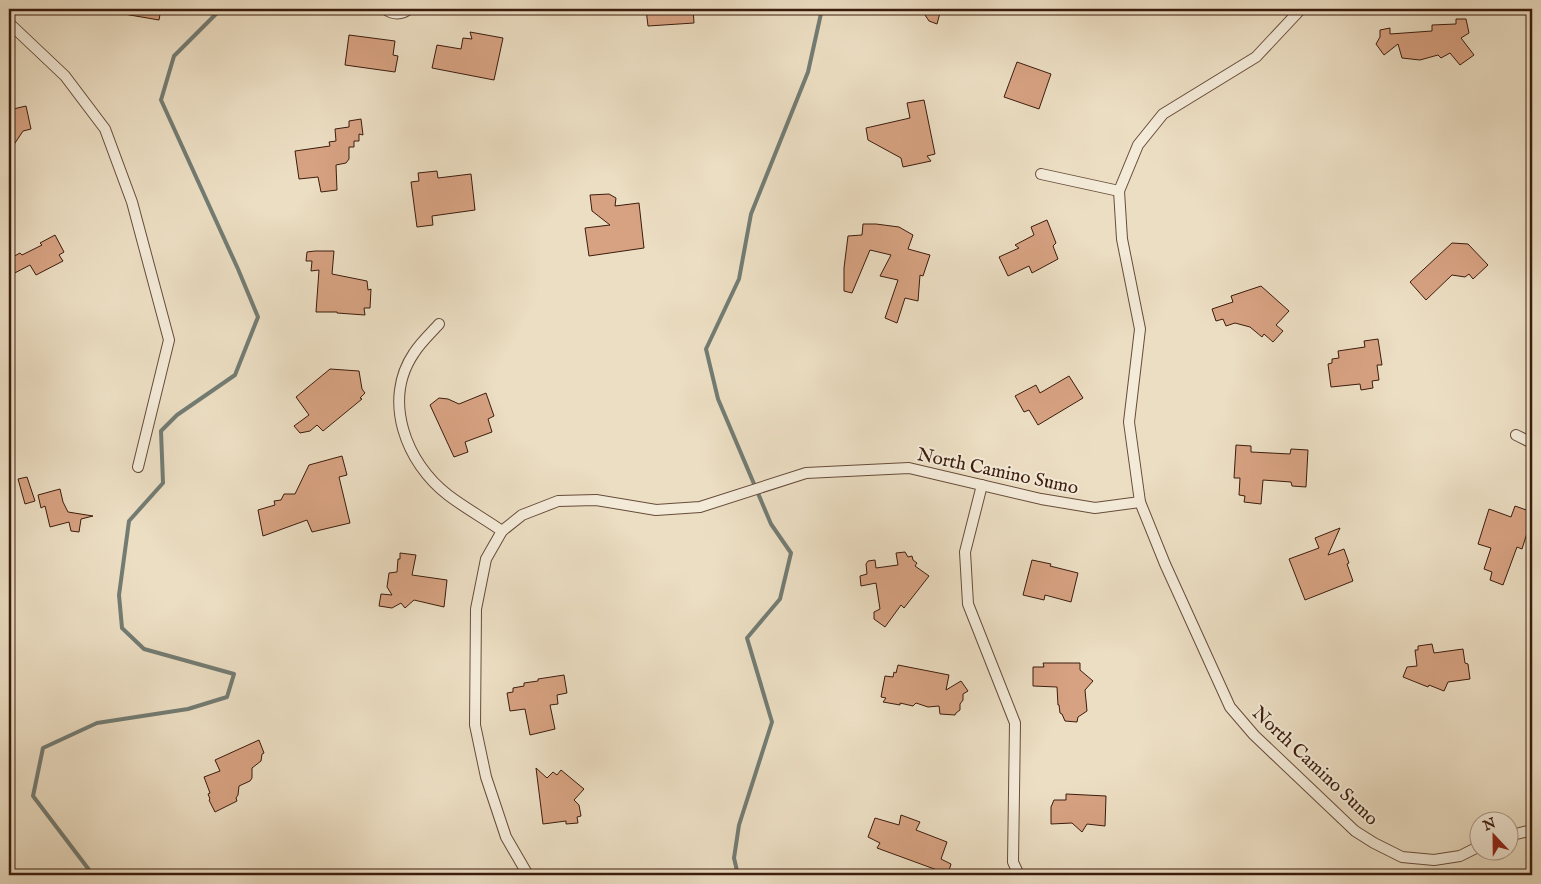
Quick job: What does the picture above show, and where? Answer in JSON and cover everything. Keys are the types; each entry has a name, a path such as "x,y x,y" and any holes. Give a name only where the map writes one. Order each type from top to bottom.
{"street":[{"path":"386,9 389,12 398,14 409,9"},
{"name":"North Camino Sumo","path":"1302,9 1256,57 1163,114 1138,145 1119,191 1122,239 1140,329 1129,422 1140,502 1165,564 1230,707 1254,735 1355,831 1374,843 1402,857 1434,860 1460,856 1468,852"},
{"path":"9,23 65,76 105,129 132,202 169,340 138,467"},
{"path":"1041,174 1119,191"},
{"path":"439,324 414,352 401,383 399,409 403,431 417,461 447,494 502,531"},
{"path":"1516,434 1532,443"},
{"name":"North Camino Sumo","path":"528,875 506,837 486,777 475,725 476,609 486,559 502,531 522,515 558,501 596,500 656,510 700,507 806,473 909,468 1041,499 1095,508 1140,502"},
{"path":"982,485 965,552 968,604 1015,723 1013,862 1019,875"},
{"path":"1518,834 1532,830"}],"building":[{"path":"124,9 161,9 159,20 124,14"},
{"path":"646,9 693,9 694,23 648,26"},
{"path":"921,9 941,9 937,24 929,21"},
{"path":"1456,19 1466,19 1469,33 1461,38 1474,55 1460,65 1450,53 1441,58 1438,55 1420,60 1402,58 1398,44 1384,55 1376,44 1380,37 1380,30 1390,28 1390,34 1432,31 1432,25 1456,24"},
{"path":"470,32 503,38 494,80 432,68 437,45 461,49 463,38 472,39"},
{"path":"349,35 395,41 393,55 398,56 395,72 345,65"},
{"path":"1017,62 1051,74 1039,109 1004,97"},
{"path":"924,100 935,154 927,156 931,161 903,167 901,158 868,140 866,128 910,118 907,103"},
{"path":"26,106 31,129 23,131 9,152 9,110"},
{"path":"361,119 363,135 359,134 359,141 354,141 354,147 349,147 349,159 346,163 336,165 337,190 321,192 318,177 299,179 295,151 330,146 329,142 336,141 335,129 349,127 349,121"},
{"path":"437,171 438,178 471,174 475,210 432,216 433,225 417,227 411,182 419,181 418,173"},
{"path":"609,194 616,198 615,206 639,203 644,248 589,256 585,228 610,225 592,211 590,195"},
{"path":"1047,220 1056,243 1053,246 1058,259 1032,273 1029,266 1008,276 999,257 1019,248 1015,245 1034,235 1031,227"},
{"path":"863,224 899,227 913,235 908,249 930,255 923,276 920,275 918,301 905,298 897,323 885,318 898,280 880,276 891,255 870,250 852,293 844,291 844,268 848,236 862,235"},
{"path":"55,235 64,252 59,255 63,261 36,275 30,265 9,276 9,259 42,245 40,243"},
{"path":"1452,243 1468,244 1488,265 1473,279 1469,274 1465,277 1452,275 1426,300 1410,282"},
{"path":"334,251 332,274 367,281 368,290 371,289 370,308 364,308 365,315 316,312 319,270 311,271 312,261 306,261 307,252"},
{"path":"1261,286 1289,311 1276,325 1283,331 1273,342 1264,334 1262,337 1250,327 1235,323 1226,326 1223,319 1216,321 1212,309 1233,302 1231,296"},
{"path":"1378,339 1382,365 1377,365 1379,380 1372,381 1373,388 1361,390 1360,384 1331,387 1328,364 1332,363 1332,359 1339,358 1338,351 1365,347 1364,341"},
{"path":"330,369 359,371 362,389 365,393 360,398 362,399 323,431 317,425 310,431 300,433 294,426 309,415 296,397"},
{"path":"1069,376 1083,398 1038,425 1029,410 1024,412 1015,396 1036,385 1040,393"},
{"path":"486,393 494,416 488,419 492,432 465,442 468,452 454,457 430,405 439,398 448,399 459,404"},
{"path":"1236,445 1251,446 1251,452 1290,454 1291,449 1308,450 1306,487 1292,486 1291,482 1263,480 1261,504 1244,502 1245,496 1239,495 1240,478 1234,478"},
{"path":"342,456 347,475 339,477 350,523 312,532 307,520 263,536 258,510 275,505 274,501 281,500 284,494 295,494 309,465"},
{"path":"27,477 35,501 25,504 18,479"},
{"path":"60,489 68,512 93,516 81,519 79,532 71,531 69,522 50,527 45,506 41,508 38,495"},
{"path":"1515,506 1532,512 1532,531 1528,530 1522,549 1517,547 1503,585 1490,580 1492,572 1484,569 1491,548 1478,544 1489,509 1511,517"},
{"path":"1340,528 1328,555 1344,549 1353,581 1305,600 1289,559 1319,548 1315,538"},
{"path":"905,552 908,557 912,556 913,560 917,563 915,566 929,576 904,608 901,605 885,627 874,619 874,612 880,609 876,583 861,586 860,576 867,574 866,564 868,561 875,560 876,568 898,565 896,553"},
{"path":"400,553 416,555 412,575 447,580 444,607 414,600 405,608 401,603 392,608 379,606 381,594 392,595 387,587 389,573 397,572"},
{"path":"1032,560 1078,573 1071,602 1045,595 1044,600 1023,595"},
{"path":"1432,644 1434,653 1463,649 1470,679 1448,682 1444,691 1403,677 1407,667 1417,666 1415,650 1418,650 1418,646"},
{"path":"1043,663 1080,663 1080,670 1093,681 1085,690 1087,711 1078,717 1077,722 1065,721 1060,713 1057,687 1033,686 1033,667 1044,667"},
{"path":"898,665 949,675 946,690 961,681 968,691 963,694 960,710 955,715 940,714 939,706 928,707 916,703 913,706 883,702 886,698 881,697 885,676 893,677"},
{"path":"564,675 567,693 557,695 558,704 550,705 555,729 530,735 525,709 510,711 507,693 513,692 513,688 524,686 524,683"},
{"path":"259,740 264,753 262,754 261,761 252,768 252,778 250,781 239,786 237,801 215,812 209,800 208,794 210,793 204,777 220,771 215,760"},
{"path":"536,768 547,778 553,772 557,775 561,770 584,789 574,800 579,805 581,816 577,817 578,823 566,824 566,821 543,824"},
{"path":"1066,794 1106,796 1105,826 1087,824 1082,832 1072,823 1051,824 1051,807 1054,800 1066,800"},
{"path":"901,815 920,822 916,830 947,842 941,859 951,864 948,874 877,848 880,843 868,837 875,818 899,825"}],"waterway":[{"path":"93,875 33,796 43,748 97,723 188,709 227,697 234,674 144,649 122,628 119,595 129,521 163,483 161,431 177,415 235,375 258,317 161,100 174,56 216,14 218,9"},
{"path":"738,875 734,858 739,825 772,722 747,638 780,599 791,553 771,524 718,399 706,349 739,279 751,214 808,72 822,9"}]}
